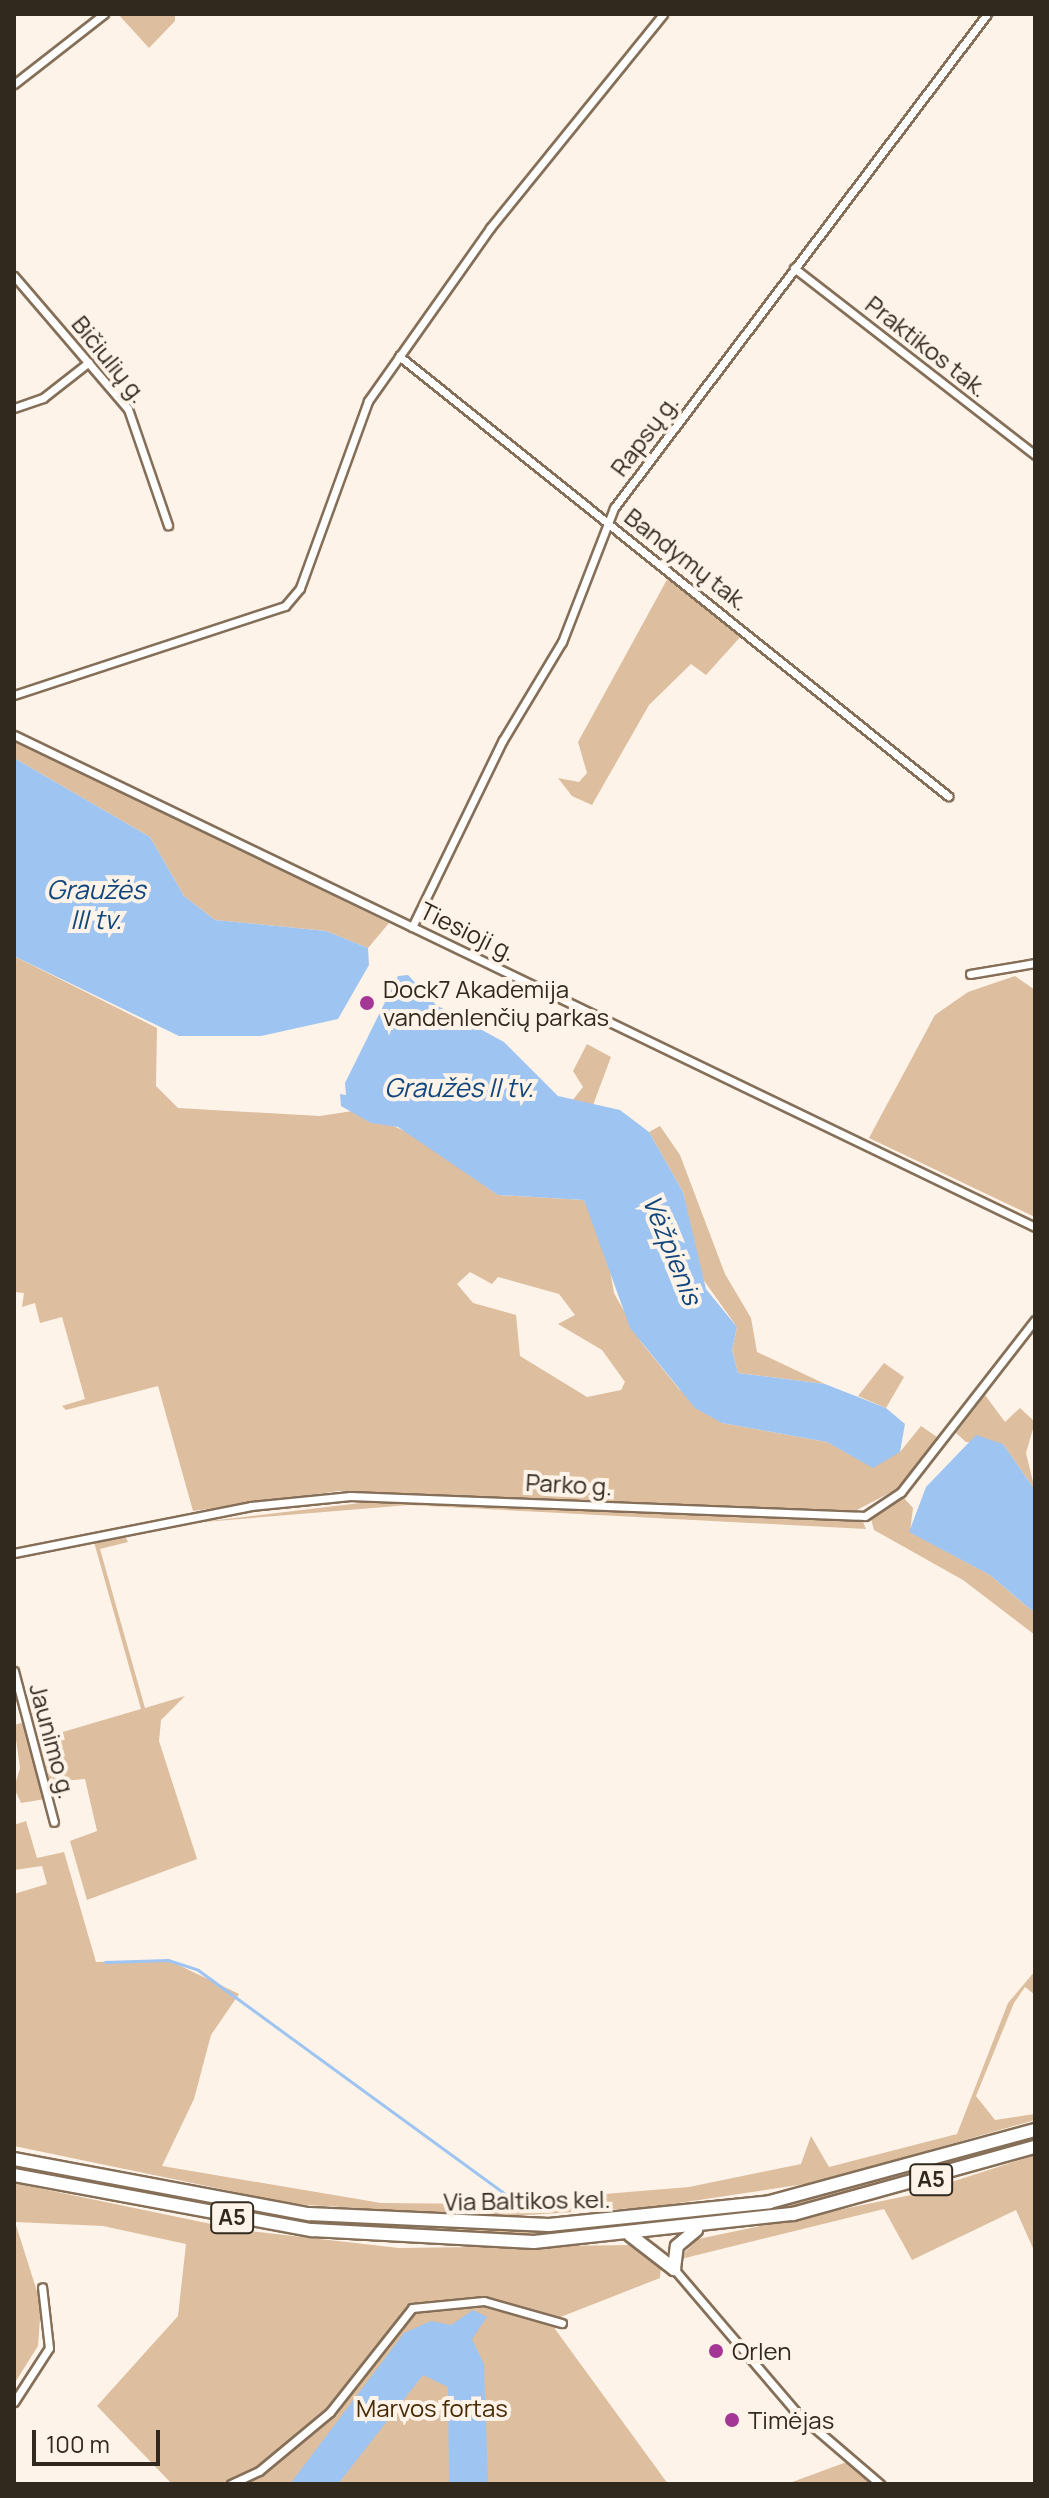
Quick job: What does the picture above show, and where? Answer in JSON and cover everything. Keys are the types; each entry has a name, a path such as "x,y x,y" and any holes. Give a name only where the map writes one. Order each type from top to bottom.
{"highway":[{"name":"Via Baltikos kel.","path":"14,2159 309,2214 549,2225 784,2200 1035,2130"},
{"name":"Via Baltikos kel.","path":"14,2175 312,2230 534,2242 697,2229 871,2197 1035,2147"},
{"path":"674,2269 677,2246 697,2229"},
{"path":"630,2235 674,2269"}],"street":[{"path":"14,84 104,14"},
{"path":"14,695 285,606 300,588 363,412 490,228 663,14"},
{"name":"Rapsų g.","path":"412,927 503,740 562,642 607,522 794,268 987,14"},
{"name":"Praktikos tak.","path":"794,268 1035,455"},
{"name":"Bičiulių g.","path":"14,276 134,419 168,525"},
{"name":"Bandymų tak.","path":"399,356 948,796"},
{"path":"14,408 43,398 89,362"},
{"name":"Tiesioji g.","path":"14,735 1035,1227"},
{"path":"970,974 1035,963"},
{"name":"Parko g.","path":"14,1553 251,1506 350,1496 865,1516 901,1492 1035,1320"},
{"name":"Jaunimo g.","path":"14,1671 54,1822"},
{"path":"674,2269 796,2412 880,2484"},
{"path":"14,2402 49,2348 42,2287"},
{"path":"231,2484 259,2471 330,2412 412,2308 484,2301 562,2323"}],"green space":[{"path":"118,14 175,14 175,21 149,48"},
{"path":"669,576 743,634 706,675 691,664 649,705 592,805 572,796 558,778 579,782 587,773 578,742"},
{"path":"14,742 389,923 368,948 326,931 215,920 184,896 150,837 14,758"},
{"path":"14,956 157,1028 156,1086 178,1108 320,1116 359,1110 413,1135 498,1195 584,1200 607,1253 614,1293 641,1342 679,1389 722,1423 827,1442 862,1461 900,1452 921,1426 937,1437 897,1489 853,1512 339,1491 193,1511 158,1386 66,1410 62,1406 85,1399 62,1317 40,1323 35,1303 22,1307 24,1293 14,1292","holes":["470,1272 492,1284 498,1277 559,1294 575,1315 558,1324 602,1350 625,1382 621,1390 587,1397 520,1356 516,1315 473,1303 457,1284"]},
{"path":"1015,976 1035,990 1035,1217 869,1138 935,1015 968,992"},
{"path":"587,1044 611,1057 593,1105 572,1101 583,1087 573,1071"},
{"path":"660,1126 680,1155 725,1274 751,1318 757,1352 825,1384 738,1373 732,1350 737,1327 700,1275 683,1192 649,1132"},
{"path":"884,1363 904,1377 886,1408 858,1396"},
{"path":"985,1395 1005,1422 1020,1408 1035,1422 1026,1453 1035,1490 1003,1444 966,1442 956,1433"},
{"path":"903,1497 913,1508 910,1532 990,1575 1035,1613 1035,1635 963,1580 874,1530 871,1519"},
{"path":"377,1501 863,1522 866,1529 409,1505 192,1523"},
{"path":"125,1536 128,1542 100,1549 145,1708 185,1696 161,1720 159,1741 197,1859 87,1900 70,1841 97,1831 85,1779 50,1782 28,1700 38,1697 49,1736 141,1709 94,1542"},
{"path":"21,1723 26,1726 45,1799 21,1803 14,1788 20,1768 14,1725"},
{"path":"26,1821 37,1858 64,1852 96,1962 168,1960 239,1994 211,2035 194,2099 162,2166 381,2203 485,2204 689,2187 801,2164 811,2136 829,2167 957,2134 1008,2003 1035,1971 1035,1995 1025,1987 1014,2003 976,2096 995,2120 1035,2114 1035,2120 818,2182 652,2207 495,2217 293,2204 14,2146 14,1894 47,1884 42,1866 14,1870 14,1825"},
{"path":"1035,2136 1002,2152 894,2185 791,2208 708,2221 541,2234 374,2231 235,2212 14,2169 340,2223 540,2231 785,2205"},
{"path":"1035,2155 1035,2253 1016,2210 912,2260 884,2209 677,2260 698,2239 911,2195"},
{"name":"Marvos fortas","path":"14,2183 240,2230 399,2248 634,2245 661,2264 660,2278 558,2318 555,2329 668,2484 172,2484 97,2406 178,2316 186,2244 103,2226 15,2222 41,2304 38,2346 14,2384"},
{"path":"852,2460 880,2484 787,2484"}],"water":[{"name":"Graužės III tv.","path":"14,758 150,837 184,896 215,920 326,931 368,948 369,965 338,1019 261,1036 179,1036 14,956"},
{"name":"Graužės II tv.","path":"408,975 436,1005 504,1042 558,1096 620,1110 649,1132 683,1192 706,1289 737,1327 732,1350 738,1373 825,1384 886,1408 905,1424 900,1452 873,1468 827,1442 722,1423 695,1408 630,1328 584,1200 498,1195 398,1127 371,1123 341,1106 340,1094 346,1095 345,1083 398,976"},
{"path":"976,1435 1003,1444 1035,1490 1035,1613 990,1575 909,1532 926,1487"},
{"path":"473,2310 487,2317 472,2339 484,2364 488,2484 449,2484 448,2387 423,2375 338,2484 290,2484 404,2333 431,2321 451,2325"}],"waterway":[{"path":"105,1962 168,1960 198,1970 520,2205"}],"place":[{"name":"Dock7 Akademija vandenlenčių parkas","path":"367,1003"},
{"name":"Orlen","path":"716,2351"},
{"name":"Timėjas","path":"732,2420"}],"water label":[{"name":"Vėžpienis","path":"672,1250"}]}
